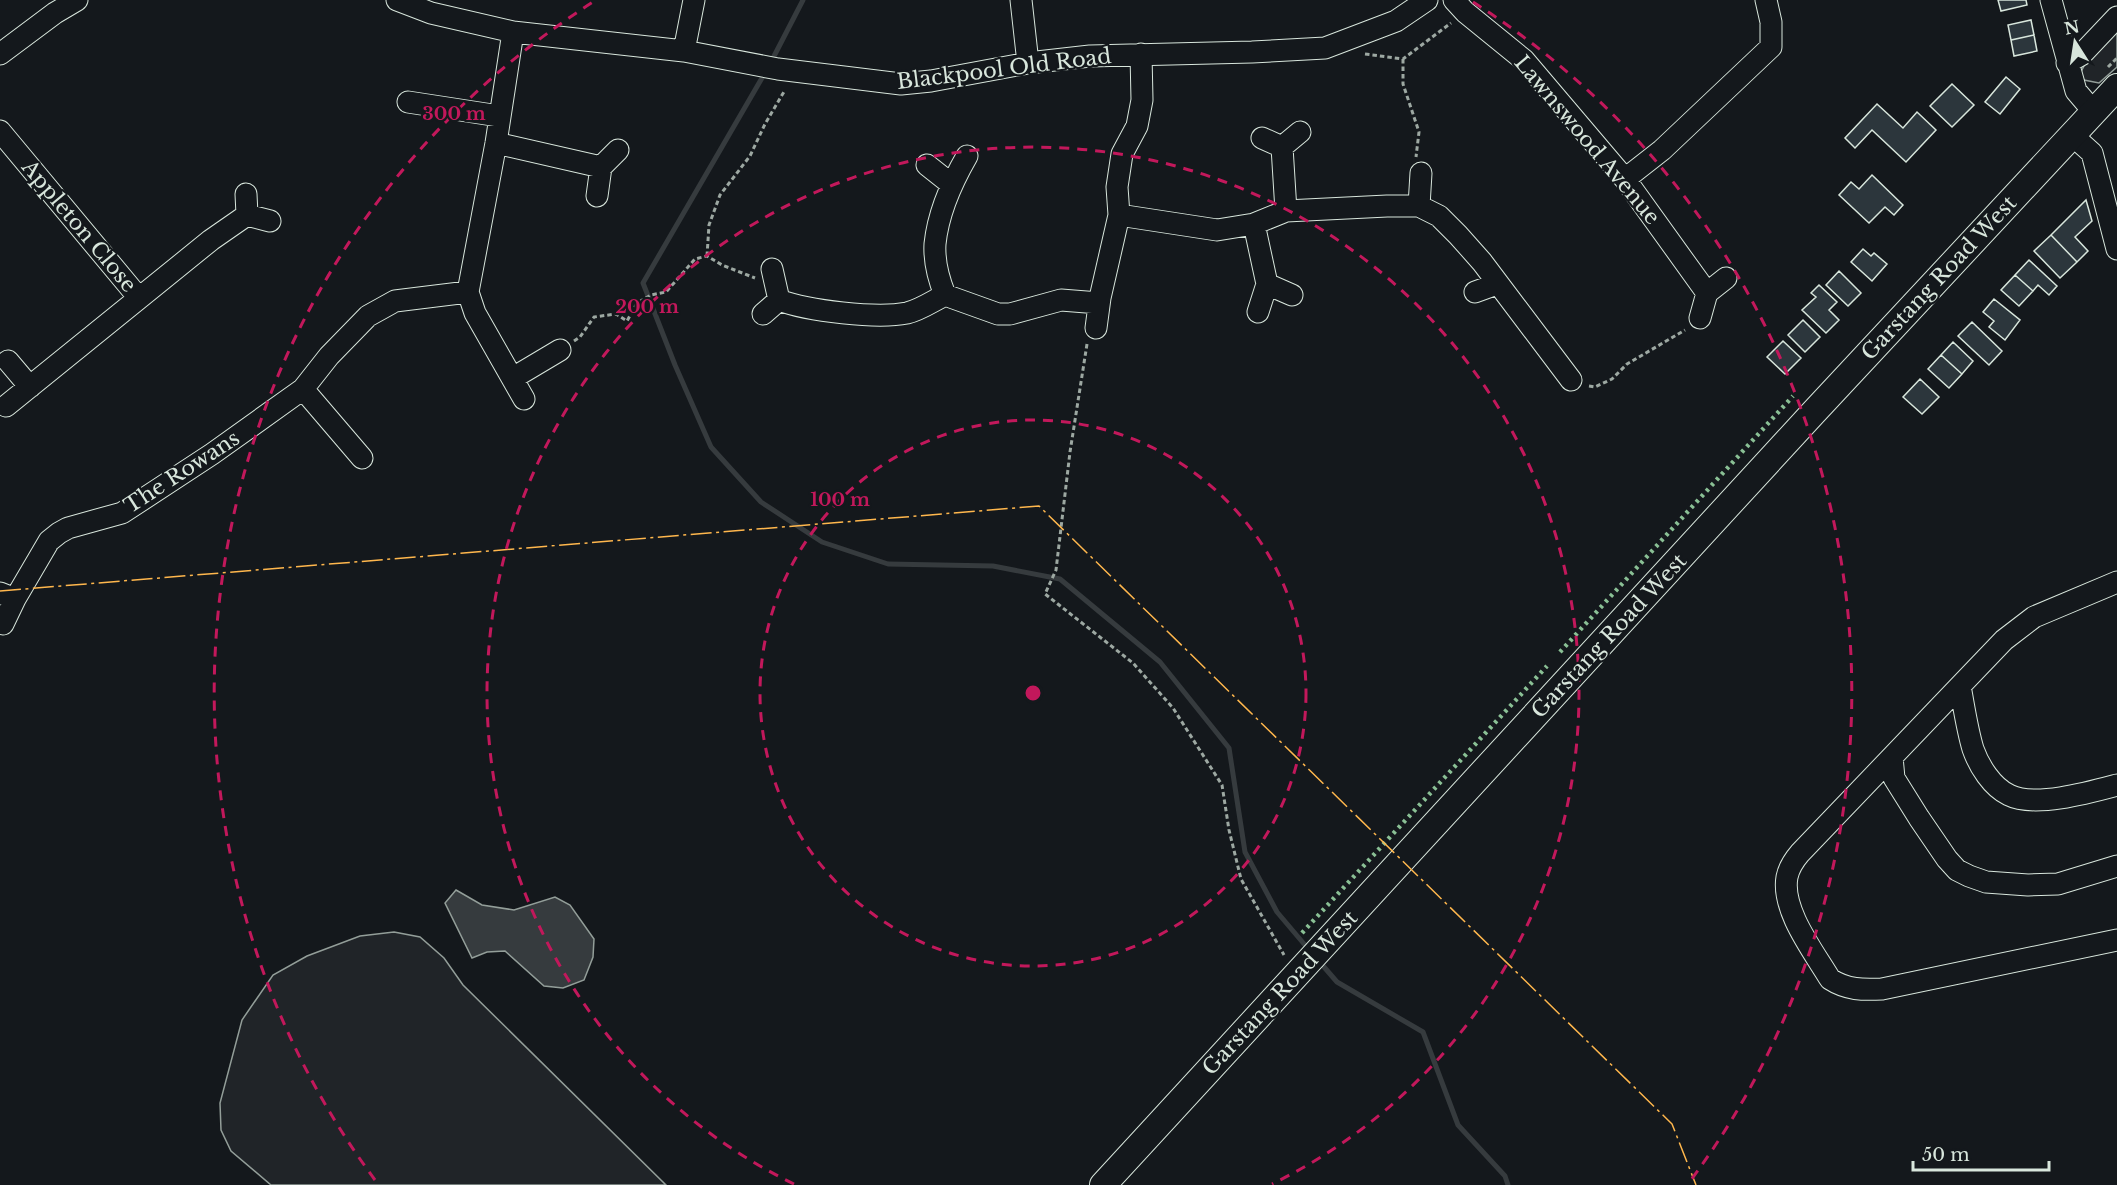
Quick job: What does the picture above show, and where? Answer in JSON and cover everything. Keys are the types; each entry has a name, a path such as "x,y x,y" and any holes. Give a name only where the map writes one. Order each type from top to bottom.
{"main road":[{"name":"Garstang Road West","path":"1103,1185 2117,87"}],"street":[{"path":"0,54 55,12 78,0"},
{"name":"Blackpool Old Road","path":"397,0 431,13 513,32 684,51 775,68 901,84 931,81 1028,63 1090,56 1325,48 1396,21 1428,0"},
{"path":"684,51 694,0"},
{"path":"1021,0 1028,63"},
{"path":"1625,179 1666,146 1771,47 1771,22 1766,0"},
{"path":"2051,0 2067,63 2079,97 2093,111"},
{"name":"Lawnswood Avenue","path":"1460,6 1524,60 1625,179 1707,292"},
{"path":"2067,63 2081,55 2117,16"},
{"path":"513,32 496,143 468,292 475,313 524,399"},
{"path":"1096,328 1099,303 1119,215 1117,187 1122,154 1137,126 1142,100 1141,54"},
{"path":"408,102 499,116"},
{"name":"Appleton Close","path":"0,131 139,298 211,240 247,215"},
{"path":"1282,147 1300,132"},
{"path":"2072,135 2092,153 2117,249"},
{"path":"1262,138 1282,147"},
{"path":"496,143 601,167"},
{"path":"1282,147 1286,211"},
{"path":"597,196 601,167 618,150"},
{"path":"945,296 939,278 935,246 951,184 967,156"},
{"path":"927,165 951,184"},
{"path":"1419,206 1421,175"},
{"path":"246,194 247,215 270,221"},
{"path":"1119,215 1217,230 1254,224 1286,211 1419,206 1438,216 1458,235 1571,380"},
{"path":"1254,224 1267,284 1258,312"},
{"path":"1700,318 1707,292 1726,278"},
{"path":"1267,284 1292,295"},
{"path":"1475,292 1497,284"},
{"path":"772,291 795,306 863,315 909,312 945,296 998,314 1010,314 1061,300 1099,303"},
{"name":"The Rowans","path":"3,624 8,596 49,541 59,533 68,528 122,513 212,454 303,389 329,356 368,316 395,301 468,292"},
{"path":"6,406 139,298"},
{"path":"513,378 560,350"},
{"path":"8,361 30,387"},
{"path":"303,389 362,458"},
{"path":"2117,582 2034,617 2004,640 1800,853 1791,865 1787,878 1788,896 1793,916 1830,979 1851,989 1882,989 2117,940"},
{"path":"1960,686 1976,757 1991,780 2008,795 2023,800 2067,796 2117,784"},
{"path":"1892,757 1894,778 1919,819 1947,859 1957,870 1969,876 1986,882 2028,885 2058,884 2117,866"}],"path":[{"path":"1421,175 1414,165 1419,132 1403,84 1403,59 1460,6"},
{"path":"1358,52 1403,59"},
{"path":"707,256 709,225 720,195 750,156 765,124 788,85 775,68"},
{"path":"560,350 580,337 594,317 616,314 627,321 637,303 651,295 666,292 695,259 707,256 722,265 755,278 772,291"},
{"path":"1571,380 1595,387 1612,379 1627,364 1691,326 1700,318"},
{"path":"1096,328 1089,336 1070,453 1056,570 1045,594 1133,663 1173,708 1222,785 1229,830 1241,879 1301,970"}],"shaded area":[{"path":"2117,29 2117,67 2099,83 2084,80 2080,74 2085,64"},
{"path":"456,890 482,905 514,910 555,897 570,905 594,939 593,957 584,980 563,988 544,986 505,951 487,952 472,958 445,903"},
{"path":"394,932 420,937 444,958 463,985 666,1185 271,1185 231,1151 221,1130 220,1103 242,1020 273,975 307,956 360,936"}],"building":[{"path":"1998,0 2026,0 2027,5 2001,11"},
{"path":"2031,20 2034,35 2011,40 2008,25"},
{"path":"2034,35 2037,51 2014,56 2011,40"},
{"path":"2006,77 2020,89 2000,114 1985,102"},
{"path":"1952,84 1974,105 1952,127 1930,106"},
{"path":"1877,104 1903,128 1917,112 1936,130 1906,162 1872,130 1855,148 1845,138"},
{"path":"1872,175 1903,205 1894,215 1885,207 1869,223 1839,195 1851,182 1859,189"},
{"path":"2086,200 2092,221 2075,237 2088,251 2077,262 2051,235"},
{"path":"2051,235 2077,262 2060,278 2034,251"},
{"path":"1863,249 1871,256 1874,253 1887,264 1872,281 1851,262"},
{"path":"2029,260 2057,286 2049,295 2038,285 2033,291 2015,275"},
{"path":"1839,271 1861,293 1848,306 1826,285"},
{"path":"2015,275 2033,291 2019,306 2001,290"},
{"path":"1819,285 1837,302 1829,310 1839,320 1826,333 1802,310 1816,297 1811,293"},
{"path":"1994,299 2020,320 2005,340 1989,327 1994,321 1983,312"},
{"path":"1803,320 1820,337 1805,352 1788,335"},
{"path":"1972,322 2002,351 1989,365 1958,336"},
{"path":"1783,341 1801,358 1785,374 1767,357"},
{"path":"1953,342 1973,361 1962,374 1941,355"},
{"path":"1941,355 1962,374 1949,388 1928,369"},
{"path":"1920,379 1939,397 1922,414 1903,397"}],"waterway":[{"path":"771,62 803,0"},
{"path":"766,71 643,283 675,365 711,447 761,502 822,542 888,564 993,566 1060,579 1160,662 1229,748 1245,852 1277,912 1310,951"},
{"path":"1318,960 1337,982 1423,1032 1458,1125 1505,1176 1508,1185"}],"hedge":[{"path":"1560,652 1793,396"},
{"path":"1302,933 1547,666"}],"power":[{"path":"0,591 1039,506 1672,1124 1696,1185"}]}
